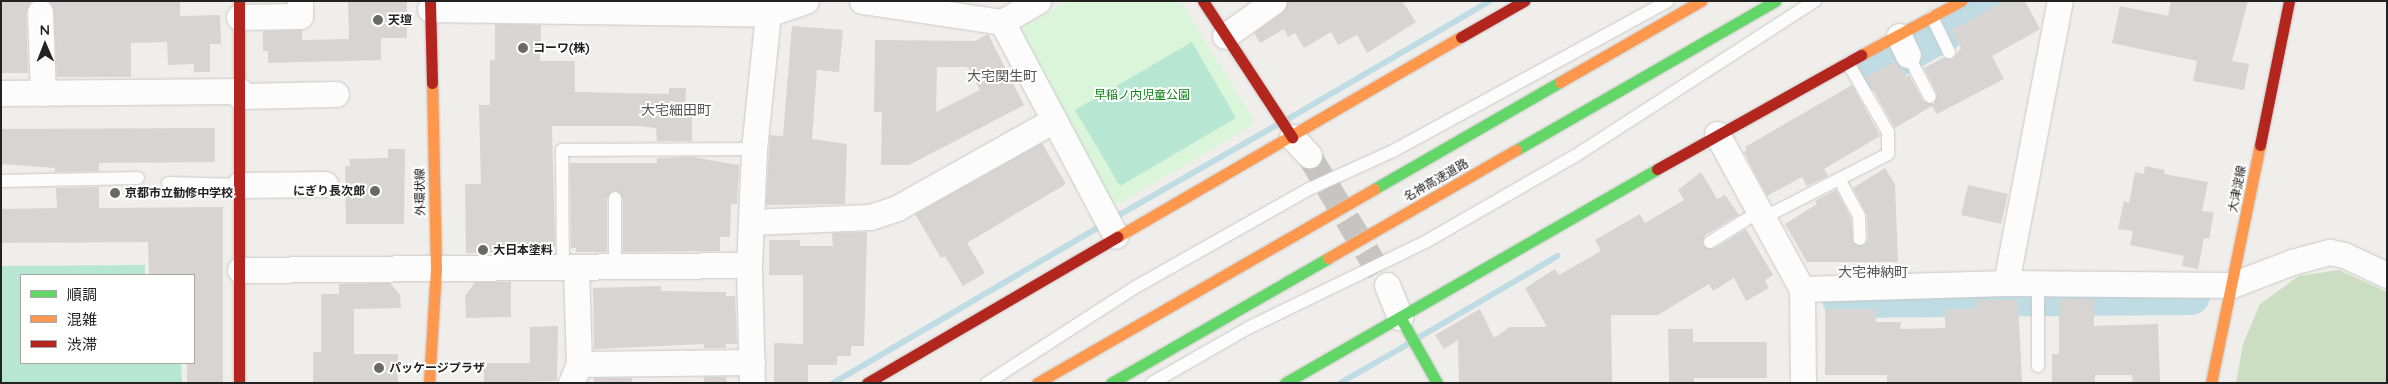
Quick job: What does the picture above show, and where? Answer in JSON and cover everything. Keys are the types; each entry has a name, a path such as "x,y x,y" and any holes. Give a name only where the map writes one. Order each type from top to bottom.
{"main road":[{"path":"1203,1 1292,137"},
{"path":"867,383 1116,236 1292,137 1524,1"},
{"name":"名神高速道路","path":"1038,383 1701,1"},
{"name":"名神高速道路","path":"1111,383 1775,1"},
{"path":"1285,383 1717,134 1848,63 1904,47 1932,18 1961,1"},
{"name":"大津淀線","path":"2211,383 2289,1"},
{"name":"外環状線","path":"429,383 436,270 430,5"},
{"path":"239,9 239,383"},
{"path":"1400,317 1437,383"}],"street":[{"path":"239,9 300,16 300,1"},
{"path":"430,5 768,14 806,1"},
{"path":"862,1 933,7 1002,22 1038,1"},
{"path":"1225,36 1274,1"},
{"path":"2006,283 2060,1"},
{"path":"40,12 43,93"},
{"path":"570,268 575,374 752,372 749,265 754,149 768,14"},
{"path":"1002,22 1116,236"},
{"path":"1,93 336,94"},
{"path":"752,222 870,218 897,208 1054,120"},
{"path":"1717,134 1802,289 1803,383"},
{"path":"1292,137 1309,155"},
{"path":"239,185 325,184"},
{"path":"1802,289 2006,283 2232,285 2306,257 2330,252 2344,254 2387,275"},
{"path":"240,270 436,270 749,265"},
{"path":"1387,285 1400,317"}],"lane":[{"path":"987,383 1100,309 1309,189 1393,151 1668,1"},
{"path":"1152,383 1248,328 1427,241 1559,166 1815,1"},
{"path":"1932,18 1949,52"},
{"path":"1904,47 1930,97"},
{"path":"1710,242 1761,215 1888,154 1888,132 1848,63"},
{"path":"570,268 562,150 754,149"},
{"path":"1,180 138,178"},
{"path":"1839,179 1859,216 1860,239"},
{"path":"168,183 239,185"},
{"path":"615,198 615,268"},
{"path":"2038,284 2038,366"}],"green space":[{"name":"早稲ノ内児童公園","path":"1068,1 1180,1 1253,118 1250,127 1118,204 1107,201 1019,29"},
{"path":"1192,42 1236,118 1120,186 1075,110"},
{"path":"145,265 145,274 20,274 20,364 181,364 182,383 1,383 1,266"},
{"path":"2339,270 2387,292 2387,383 2236,383 2243,344 2260,304 2299,276"}],"building":[{"path":"1,1 31,1 26,13 28,73 1,73"},
{"path":"49,1 180,1 180,16 220,15 221,44 210,44 210,72 194,72 194,64 168,65 167,42 131,43 131,77 57,77 54,11"},
{"path":"348,1 407,1 407,38 381,38 381,60 268,63 268,51 263,51 263,31 302,30 302,40 349,39"},
{"path":"1288,1 1402,1 1416,22 1367,53 1357,35 1338,45 1331,32 1304,48 1295,33 1288,37 1284,29 1260,43 1254,33 1283,12"},
{"path":"2004,1 2025,1 2040,29 1992,56 2004,79 1937,114 1932,106 1895,128 1866,77 1895,61 1906,77 1909,75 1923,101 1934,104 1937,94 1924,68 1943,58 1953,59 1961,48 1952,30"},
{"path":"2171,1 2248,1 2232,61 2249,64 2244,90 2193,81 2197,61 2112,43 2120,6 2168,16"},
{"path":"495,24 541,25 540,61 575,61 575,92 669,94 669,88 686,88 685,110 692,110 692,141 657,141 656,128 638,126 552,126 555,247 530,247 530,252 466,253 465,184 481,184 479,105 490,105 490,60 495,60"},
{"path":"792,26 843,30 839,72 817,70 812,139 847,144 845,204 766,205 770,135 783,136"},
{"path":"988,34 1024,105 909,165 881,165 882,112 874,112 875,40 975,41","holes":["937,67 968,67 980,90 936,112"]},
{"path":"1852,85 1880,136 1824,169 1828,176 1807,186 1802,177 1767,196 1744,152 1747,150 1745,147"},
{"path":"215,128 215,162 99,163 99,171 55,172 55,168 1,164 1,129"},
{"path":"1042,143 1066,184 967,243 985,273 963,286 945,256 941,258 915,214"},
{"path":"388,149 405,149 404,224 346,224 345,166 350,166 349,159 388,158"},
{"path":"692,157 739,165 737,204 731,204 730,237 720,237 720,251 623,252 623,198 615,190 607,198 607,252 576,252 576,248 571,248 570,163 657,163 657,158"},
{"path":"2145,166 2165,170 2164,174 2208,182 2202,211 2214,212 2209,239 2204,238 2198,269 2182,266 2184,256 2130,245 2133,231 2118,229 2124,201 2129,203 2135,172 2144,174"},
{"path":"1885,168 1895,184 1898,262 1807,262 1785,224 1817,204 1815,201 1836,190 1851,218 1853,243 1864,246 1868,239 1867,215 1853,188"},
{"path":"1701,172 1717,199 1725,195 1739,215 1705,235 1703,246 1714,249 1746,229 1773,275 1765,280 1769,288 1746,301 1734,278 1713,291 1709,284 1658,315 1611,315 1612,383 1459,383 1458,340 1444,349 1435,335 1480,309 1494,338 1510,327 1547,327 1525,288 1555,269 1559,275 1601,251 1595,240 1640,214 1645,223 1684,200 1678,190"},
{"path":"1968,185 2008,194 2001,224 1961,215"},
{"path":"99,187 99,208 223,207 223,383 187,383 187,364 195,364 195,274 149,274 148,242 1,243 1,209 57,208 56,188"},
{"path":"867,232 864,346 851,346 851,356 837,356 837,365 808,365 808,383 774,383 774,343 803,344 803,275 769,275 769,240 800,240 800,246 833,246 832,233"},
{"path":"475,282 511,282 511,317 466,318 465,296"},
{"path":"390,283 400,295 401,308 354,309 354,354 398,354 398,383 313,383 313,352 321,352 321,294 339,294 339,284"},
{"path":"661,286 661,291 726,292 726,296 735,296 737,344 726,344 726,348 704,348 704,344 594,349 593,288"},
{"path":"2094,299 2094,326 2158,324 2160,383 2133,383 2132,375 2095,375 2095,382 2052,383 2052,354 2059,354 2059,300"},
{"path":"1978,300 2018,300 2022,383 1887,383 1887,375 1825,375 1825,309 1876,309 1876,322 1901,322 1900,329 1945,328 1945,309 1978,309"},
{"path":"558,326 557,381 484,383 484,363 530,363 530,327"},
{"path":"1668,329 1693,329 1693,342 1767,342 1767,378 1694,378 1694,383 1669,383"},
{"path":"704,377 726,377 727,383 704,383"},
{"path":"594,378 632,378 632,383 594,383"}],"waterway":[{"path":"1288,119 1490,1"},
{"path":"1875,71 2000,1"},
{"path":"1112,219 1277,125"},
{"path":"833,383 1104,224"},
{"path":"1418,338 1558,256"},
{"path":"1841,299 2191,296"},
{"path":"1340,383 1408,344"}],"tunnel":[{"path":"1309,155 1387,285"}],"traffic: fast":[{"path":"1516,150 1775,1"},
{"path":"1374,189 1560,82"},
{"path":"1285,383 1657,169"},
{"path":"1111,383 1328,258"},
{"path":"1400,317 1437,383"}],"traffic: slow":[{"path":"1560,82 1701,1"},
{"path":"1861,55 1961,1"},
{"path":"1117,237 1461,37"},
{"path":"429,383 436,270 432,83"},
{"path":"2211,383 2260,145"},
{"path":"1328,258 1516,150"},
{"path":"1037,383 1374,189"}],"traffic: jam":[{"path":"239,1 239,383"},
{"path":"430,1 432,83"},
{"path":"1203,1 1292,137"},
{"path":"1461,37 1524,1"},
{"path":"2260,145 2289,1"},
{"path":"1657,169 1861,55"},
{"path":"867,383 1117,237"}],"place":[{"name":"天壇","path":"378,20"},
{"name":"コーワ(株)","path":"523,48"},
{"name":"にぎり長次郎","path":"375,191"},
{"name":"京都市立勧修中学校","path":"115,193"},
{"name":"大日本塗料","path":"483,250"},
{"name":"パッケージプラザ","path":"379,368"}],"district":[{"name":"大宅関生町","path":"1002,76"},
{"name":"大宅細田町","path":"676,110"},
{"name":"大宅神納町","path":"1873,272"}]}
